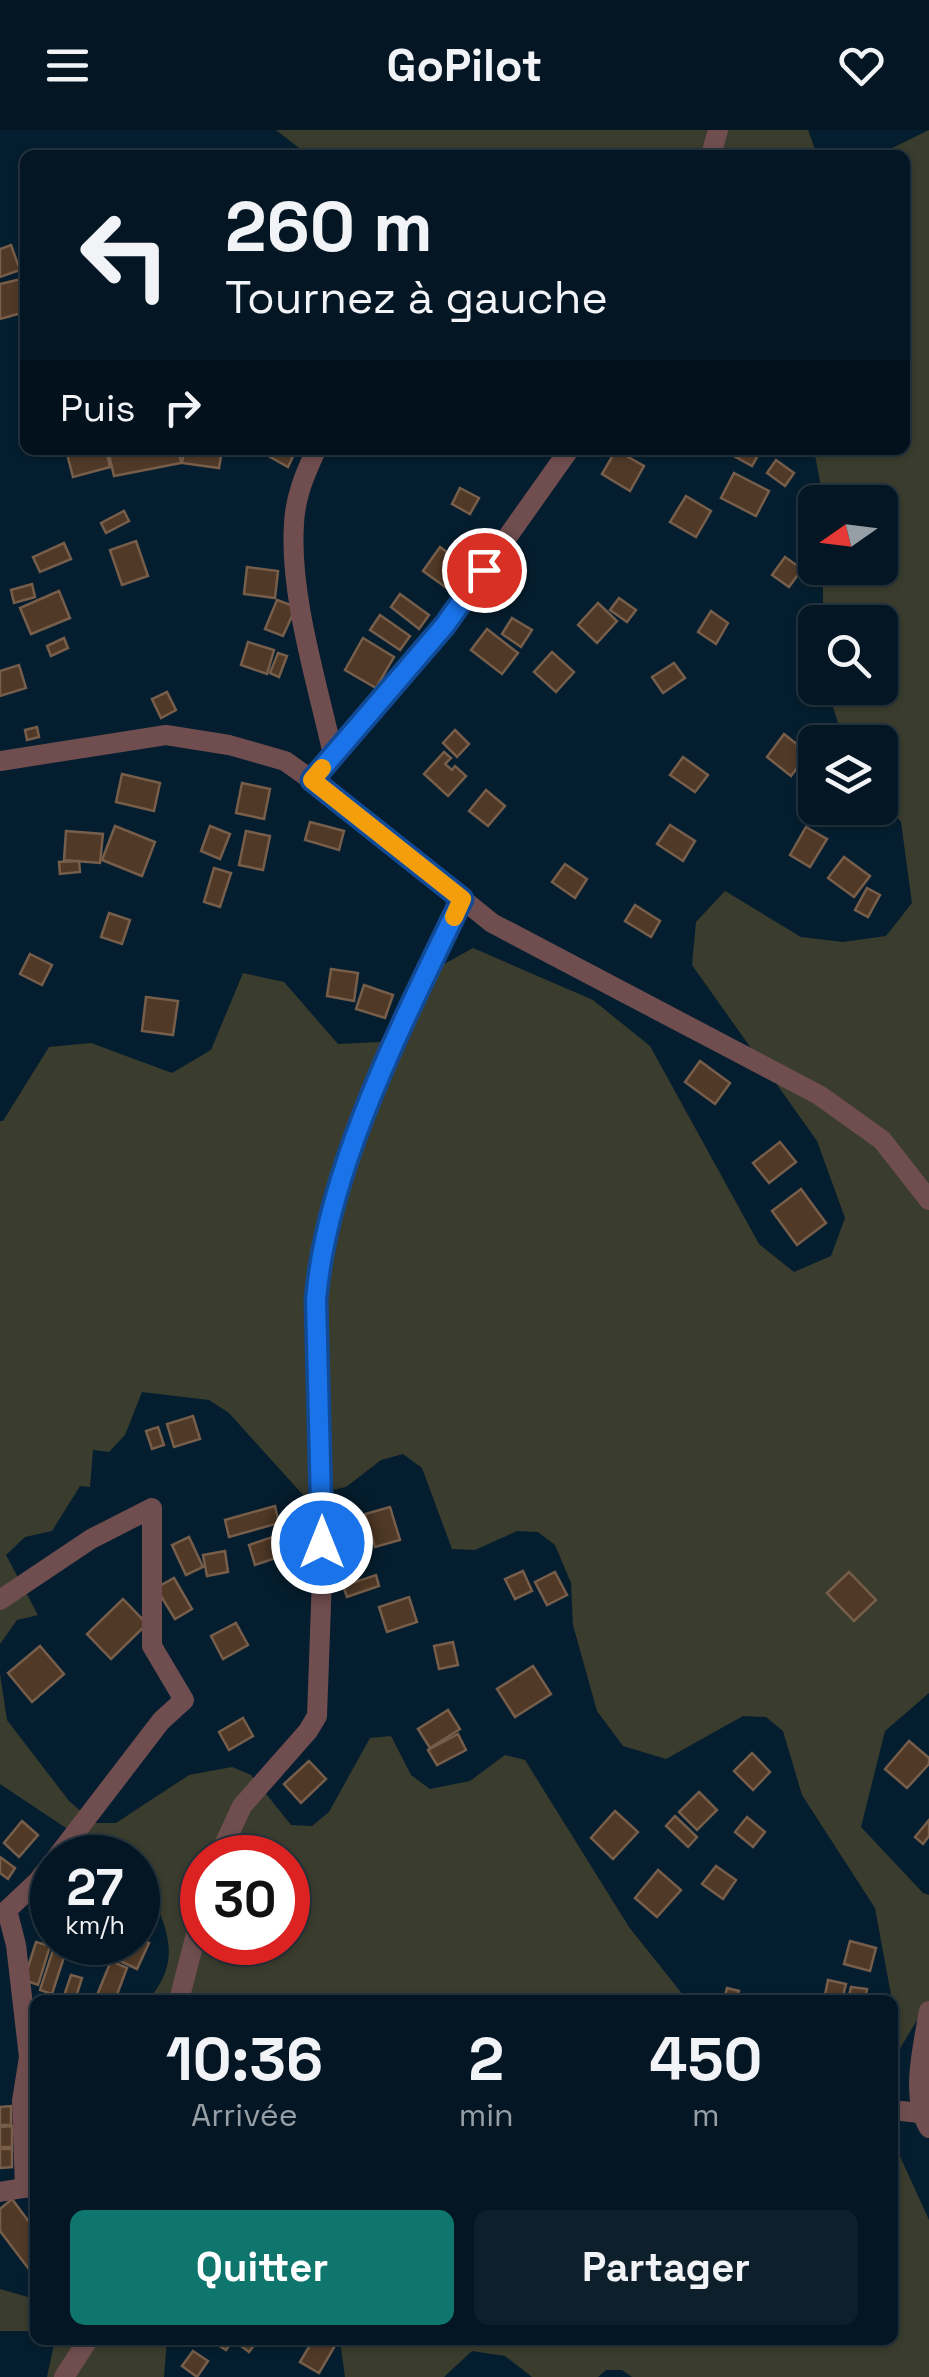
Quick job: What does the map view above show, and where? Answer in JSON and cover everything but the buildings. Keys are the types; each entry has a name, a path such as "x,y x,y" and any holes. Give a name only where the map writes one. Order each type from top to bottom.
{"street":[{"path":"314,455 302,480 294,524 296,577 333,755"},
{"path":"312,780 445,625 565,455"},
{"path":"0,761 166,735 229,745 285,761 492,923 819,1096 882,1140 929,1200"},
{"path":"229,1835 242,1806 317,1716 322,1577 316,1300 320,1260 344,1174 394,1042 462,899"},
{"path":"0,1600 91,1540 152,1508 152,1646 184,1700 161,1721 73,1835"},
{"path":"0,2192 30,2187 22,2102 29,2057 16,1946 7,1910 30,1886"},
{"path":"180,1995 188,1965"},
{"path":"898,2112 924,2121 922,2056 929,2011"},
{"path":"64,2377 85,2345"}],"green space":[{"path":"276,130 808,130 815,150 302,150"},
{"path":"929,130 929,1693 885,1731 861,1827 929,1895 929,2012 919,2017 898,2052 898,1995 891,1995 875,1908 802,1795 783,1731 766,1717 743,1716 666,1759 623,1746 597,1711 573,1625 571,1583 555,1545 538,1532 517,1531 475,1550 452,1549 422,1468 403,1454 381,1460 346,1487 304,1496 229,1413 209,1400 142,1392 125,1435 109,1452 93,1450 90,1487 80,1486 52,1531 25,1537 6,1555 38,1615 17,1620 0,1644 0,1121 49,1047 91,1043 172,1073 211,1050 243,973 284,982 338,1044 380,1042 437,968 473,948 593,1000 650,1046 759,1244 794,1272 831,1256 845,1218 817,1141 692,965 696,922 725,891 801,937 843,942 886,936 912,903 898,818 898,725 839,725 832,705 898,705 898,605 823,605 823,585 898,585 898,485 821,485 815,455 910,455 910,150 888,150"},
{"path":"0,1674 7,1720 69,1801 95,1823 116,1823 189,1775 232,1767 251,1775 291,1825 312,1826 329,1812 370,1738 391,1736 411,1775 430,1789 470,1781 505,1755 525,1760 629,1927 683,1995 152,1995 165,1974 169,1949 160,1915 160,1835 76,1835 0,1784"},
{"path":"898,2152 929,2220 929,2377 632,2377 622,2370 606,2370 598,2377 532,2377 505,2356 472,2351 444,2377 345,2377 341,2345 898,2345"},
{"path":"0,2289 30,2298 30,2331 0,2331"},
{"path":"54,2345 167,2345 164,2377 47,2377"}],"slow traffic":[{"path":"322,768 312,780 462,899 454,917"}],"route":[{"path":"322,1543 316,1300 320,1260 360,1127 394,1042 462,899 312,780 445,625 484,570"}]}
